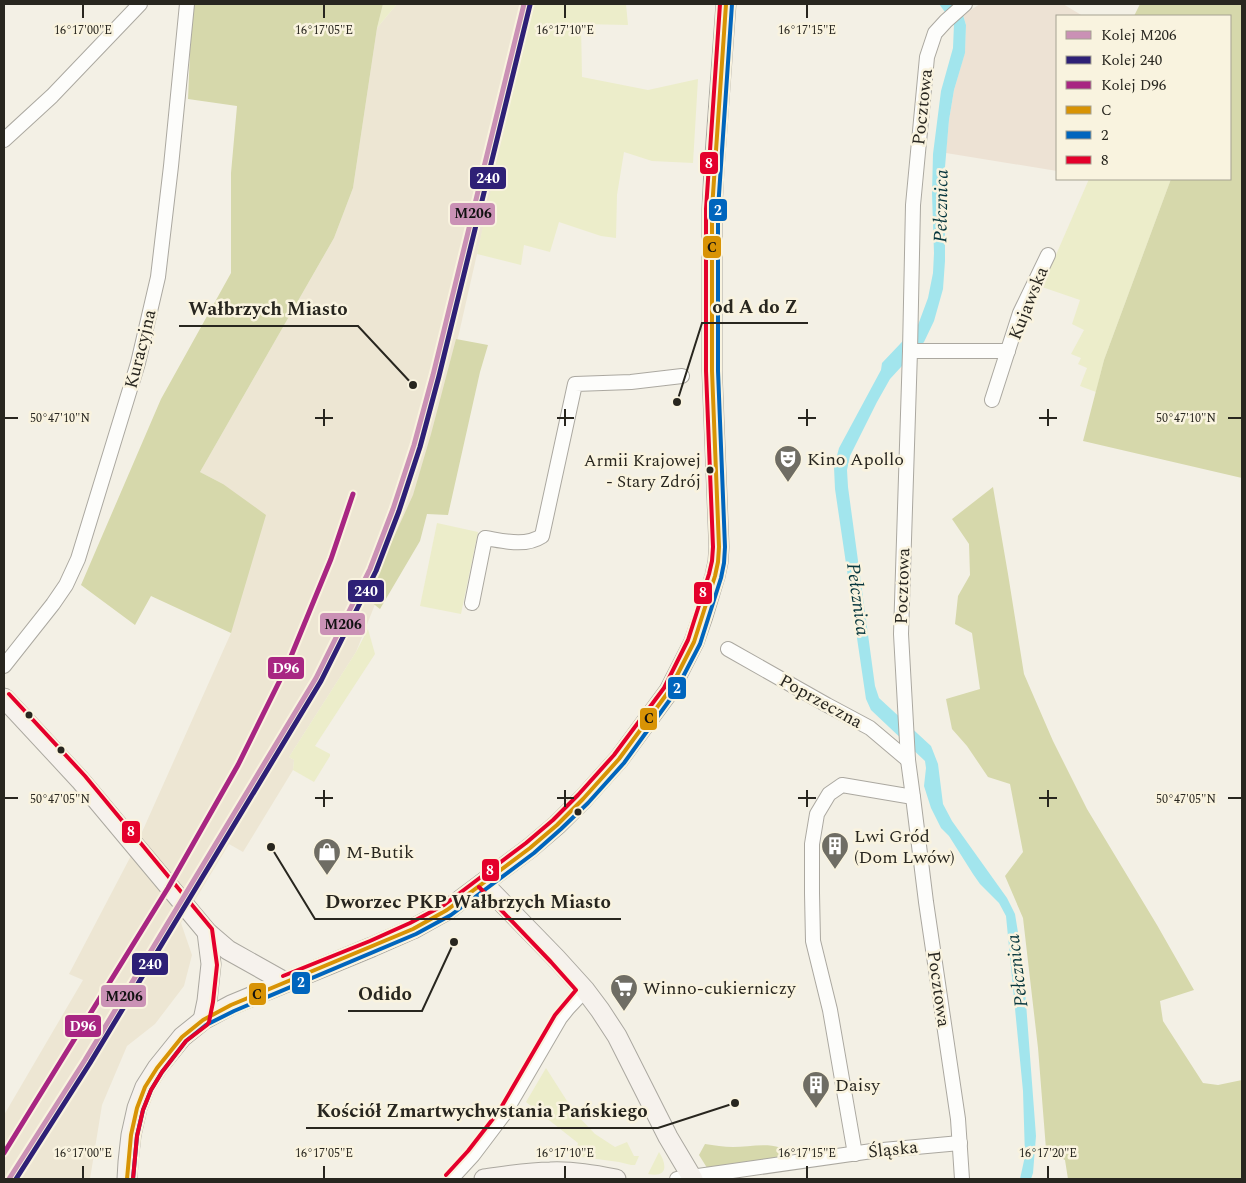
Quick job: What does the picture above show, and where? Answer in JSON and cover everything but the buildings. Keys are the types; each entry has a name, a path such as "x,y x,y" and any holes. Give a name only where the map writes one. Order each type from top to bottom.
{"main road":[{"path":"127,1179 131,1135 137,1108 145,1087 182,1036 203,1020 231,1005 372,947 413,928 446,910 530,848 584,799 619,759 669,690 694,642 718,562 719,530 712,371 712,209 726,4"},
{"path":"4,698 80,780 207,932 228,950 285,982"},
{"path":"483,883 585,990 617,1036 687,1179"},
{"path":"203,1020 211,964 207,932"},
{"path":"484,1179 551,1172 592,1174 616,1179"}],"street":[{"path":"4,140 52,96 140,4"},
{"name":"Kuracyjna","path":"4,666 53,604 66,585 78,560 138,363 158,276 187,4"},
{"name":"Pocztowa","path":"962,1179 956,1102 926,902 907,756 901,634 910,351 912,205 927,57 935,33 964,5"},
{"name":"Kujawska","path":"992,400 1020,313 1048,255"},
{"name":"Kujawska","path":"910,351 1008,350"},
{"path":"472,603 485,538 520,543 536,540 542,536 575,384 631,382 682,376"},
{"name":"Poprzeczna","path":"728,649 870,728 907,756"},
{"path":"855,1154 830,1010 813,941 812,844 818,814 828,794 842,785 913,797"},
{"path":"451,1179 473,1155 504,1114 560,1018 585,990"},
{"name":"Śląska","path":"687,1179 855,1154 960,1143"}],"shaded area":[{"path":"397,4 536,4 427,474 356,652 289,757 294,760 293,770 243,852 229,844 181,923 192,955 184,986 155,1024 127,1046 102,1105 90,1179 4,1179 4,1115 83,980 69,974 134,850 231,633 223,484 200,472 334,238 353,188 377,28"},
{"path":"980,4 1063,4 1081,15 1056,15 1056,171 946,153 954,90 965,52 966,25 963,15"}],"green space":[{"path":"192,4 383,4 377,28 353,188 334,238 200,472 223,484 266,515 231,633 151,596 135,625 81,585 161,399 231,273 231,173 237,106 188,99"},
{"path":"383,4 397,4 377,28"},
{"path":"534,4 626,4 628,25 581,24 582,77 648,90 698,79 693,163 652,161 624,152 617,195 616,238 601,236 559,222 550,252 524,245 521,265 477,254 517,69"},
{"path":"1140,4 1242,4 1242,478 1083,441 1104,360 1171,180 1231,180 1231,15 1134,15"},
{"path":"1089,180 1171,180 1104,360 1096,392 1080,386 1087,368 1078,364 1081,358 1071,354 1084,330 1072,324 1080,300 1042,287"},
{"path":"456,339 488,345 480,372 448,515 427,514 420,541 380,609 366,598 413,495"},
{"path":"993,487 1024,674 1053,741 1087,809 1194,990 1160,1001 1163,1021 1203,1083 1218,1085 1242,1080 1242,1179 1068,1179 1065,1160 1046,1149 1038,1048 1023,918 1005,876 1023,852 1010,784 988,777 967,746 952,729 946,699 980,689 972,633 955,624 958,596 970,575 969,544 952,519"},
{"path":"437,523 478,532 461,614 420,606"},
{"path":"368,629 375,654 315,746 330,754 330,756 314,782 293,770 294,760 289,757 356,652"},
{"path":"546,1068 574,1112 595,1134 615,1147 627,1142 634,1156 639,1156 635,1165 574,1156 578,1143 526,1102"},
{"path":"705,1144 730,1147 773,1146 787,1151 793,1157 709,1171 699,1155"},
{"path":"659,1152 664,1169 659,1174 648,1174"}],"water":[{"name":"Pełcznica","path":"939,4 957,4 966,25 965,53 954,90 949,120 945,167 945,261 943,289 934,321 924,342 890,379 850,456 847,470 848,487 875,686 879,698 931,746 938,764 943,804 952,821 1007,898 1015,914 1023,963 1036,1136 1031,1179 1020,1179 1025,1156 1023,1091 1006,916 999,903 980,884 949,836 941,828 931,808 924,786 925,761 871,710 866,699 835,489 834,467 839,448 881,370 882,363 918,325 928,298 933,273 934,253 933,154 941,91 953,48 954,24"}],"rail line":[{"name":"M206","path":"9,1179 85,1060 316,678 370,569 393,509 414,445 524,4"},
{"name":"240","path":"16,1179 90,1063 321,681 376,571 399,511 420,447 530,5"},
{"name":"D96","path":"4,1153 168,888 238,765 287,666 331,559 353,494"}],"transit line":[{"name":"8","path":"283,976 370,941 444,905 526,843 553,820 614,755 664,688 688,640 709,574 713,547 706,371 706,209 720,4"},
{"name":"C","path":"127,1179 131,1135 137,1108 145,1087 157,1068 182,1037 203,1020 231,1005 413,929 447,910 530,848 557,825 619,759 669,691 694,642 715,576 719,547 712,371 712,209 726,4"},
{"name":"2","path":"133,1179 137,1136 143,1110 151,1090 162,1072 186,1041 206,1025 234,1011 416,934 451,915 534,853 588,803 624,763 674,694 700,644 721,578 725,547 718,371 718,209 732,4"},
{"name":"8","path":"9,694 85,776 212,929 217,965 209,1022 186,1041 162,1072 151,1090 143,1110 137,1136 133,1179"},
{"name":"8","path":"446,1175 468,1151 499,1111 555,1015 576,990 479,887"}],"place":[{"name":"Wałbrzych Miasto","path":"413,385"},
{"name":"od A do Z","path":"677,402"},
{"name":"Armii Krajowej - Stary Zdrój","path":"710,470"},
{"name":"Kino Apollo","path":"788,483"},
{"name":"Dworzec PKP Wałbrzych Miasto","path":"271,847"},
{"name":"Lwi Gród (Dom Lwów)","path":"835,870"},
{"name":"M-Butik","path":"327,876"},
{"name":"Odido","path":"454,942"},
{"name":"Winno-cukierniczy","path":"624,1012"},
{"name":"Kościół Zmartwychwstania Pańskiego","path":"735,1103"},
{"name":"Daisy","path":"816,1109"}]}
